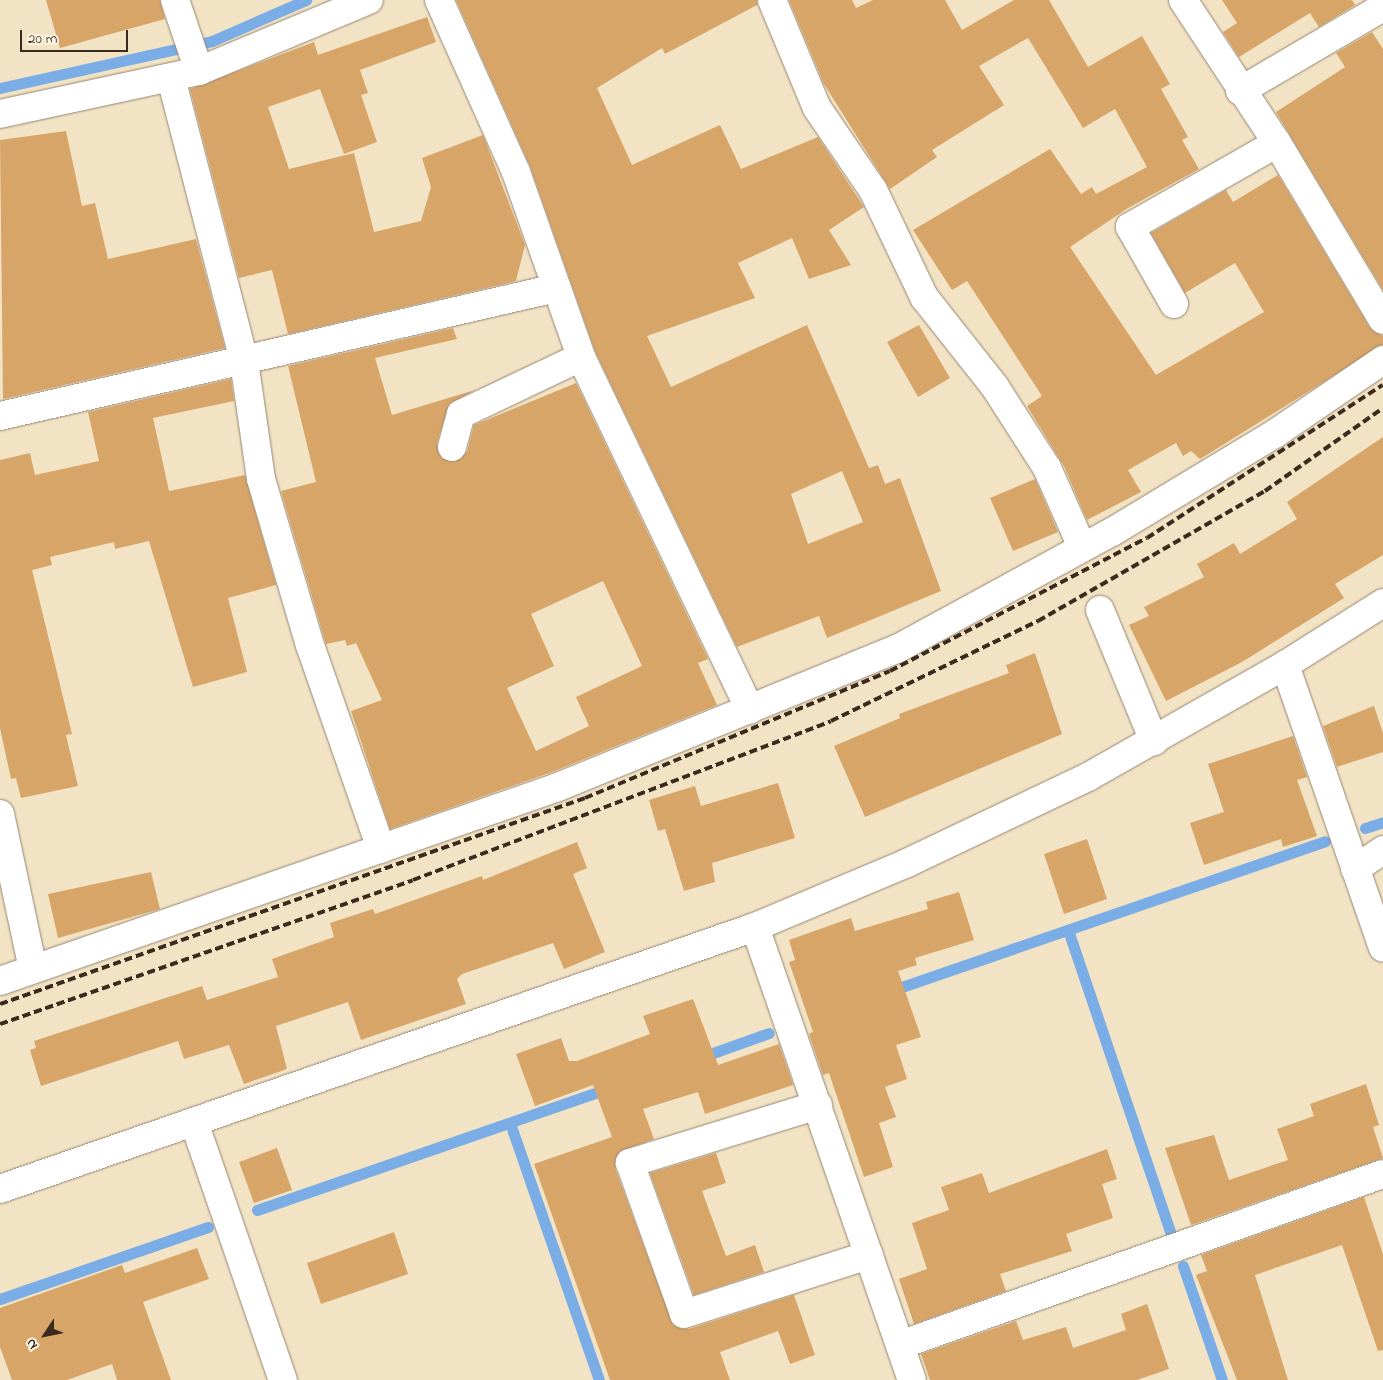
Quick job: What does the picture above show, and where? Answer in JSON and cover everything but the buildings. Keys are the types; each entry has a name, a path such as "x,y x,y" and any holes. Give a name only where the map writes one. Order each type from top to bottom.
{"street":[{"path":"174,0 196,64"},
{"path":"0,114 170,78 196,64 332,7 369,0"},
{"path":"439,0 516,172 581,357 750,710"},
{"path":"772,0 817,108 873,190 924,297 995,387 1047,468 1082,547"},
{"path":"1183,0 1240,90 1277,143 1383,320"},
{"path":"1240,90 1383,7"},
{"path":"170,78 244,361 261,478 310,645 381,849"},
{"path":"1174,304 1130,226 1277,143"},
{"path":"0,416 556,288"},
{"path":"452,447 461,414 581,357"},
{"path":"0,981 631,760 897,649 1082,547 1276,433 1383,360"},
{"path":"0,1189 756,927 916,858 1154,741 1286,665 1383,603"},
{"path":"1100,610 1154,741"},
{"path":"1286,665 1383,948"},
{"path":"0,814 34,970"},
{"path":"1356,869 1383,850"},
{"path":"756,927 912,1380"},
{"path":"818,1105 630,1163 684,1314 869,1255"},
{"path":"194,1122 283,1380"},
{"path":"900,1345 1383,1174"}],"waterway":[{"path":"0,88 212,41 306,0"},
{"path":"1365,828 1383,822"},
{"path":"890,991 1325,841"},
{"path":"1068,930 1171,1234"},
{"path":"699,1058 769,1033"},
{"path":"257,1210 610,1088"},
{"path":"510,1123 599,1380"},
{"path":"0,1299 208,1227"},
{"path":"1183,1266 1222,1380"}],"railway":[{"path":"0,1004 585,798 890,671 1147,538 1383,385"},
{"path":"0,1024 413,880 831,721 1038,621 1265,491 1383,408"}]}
